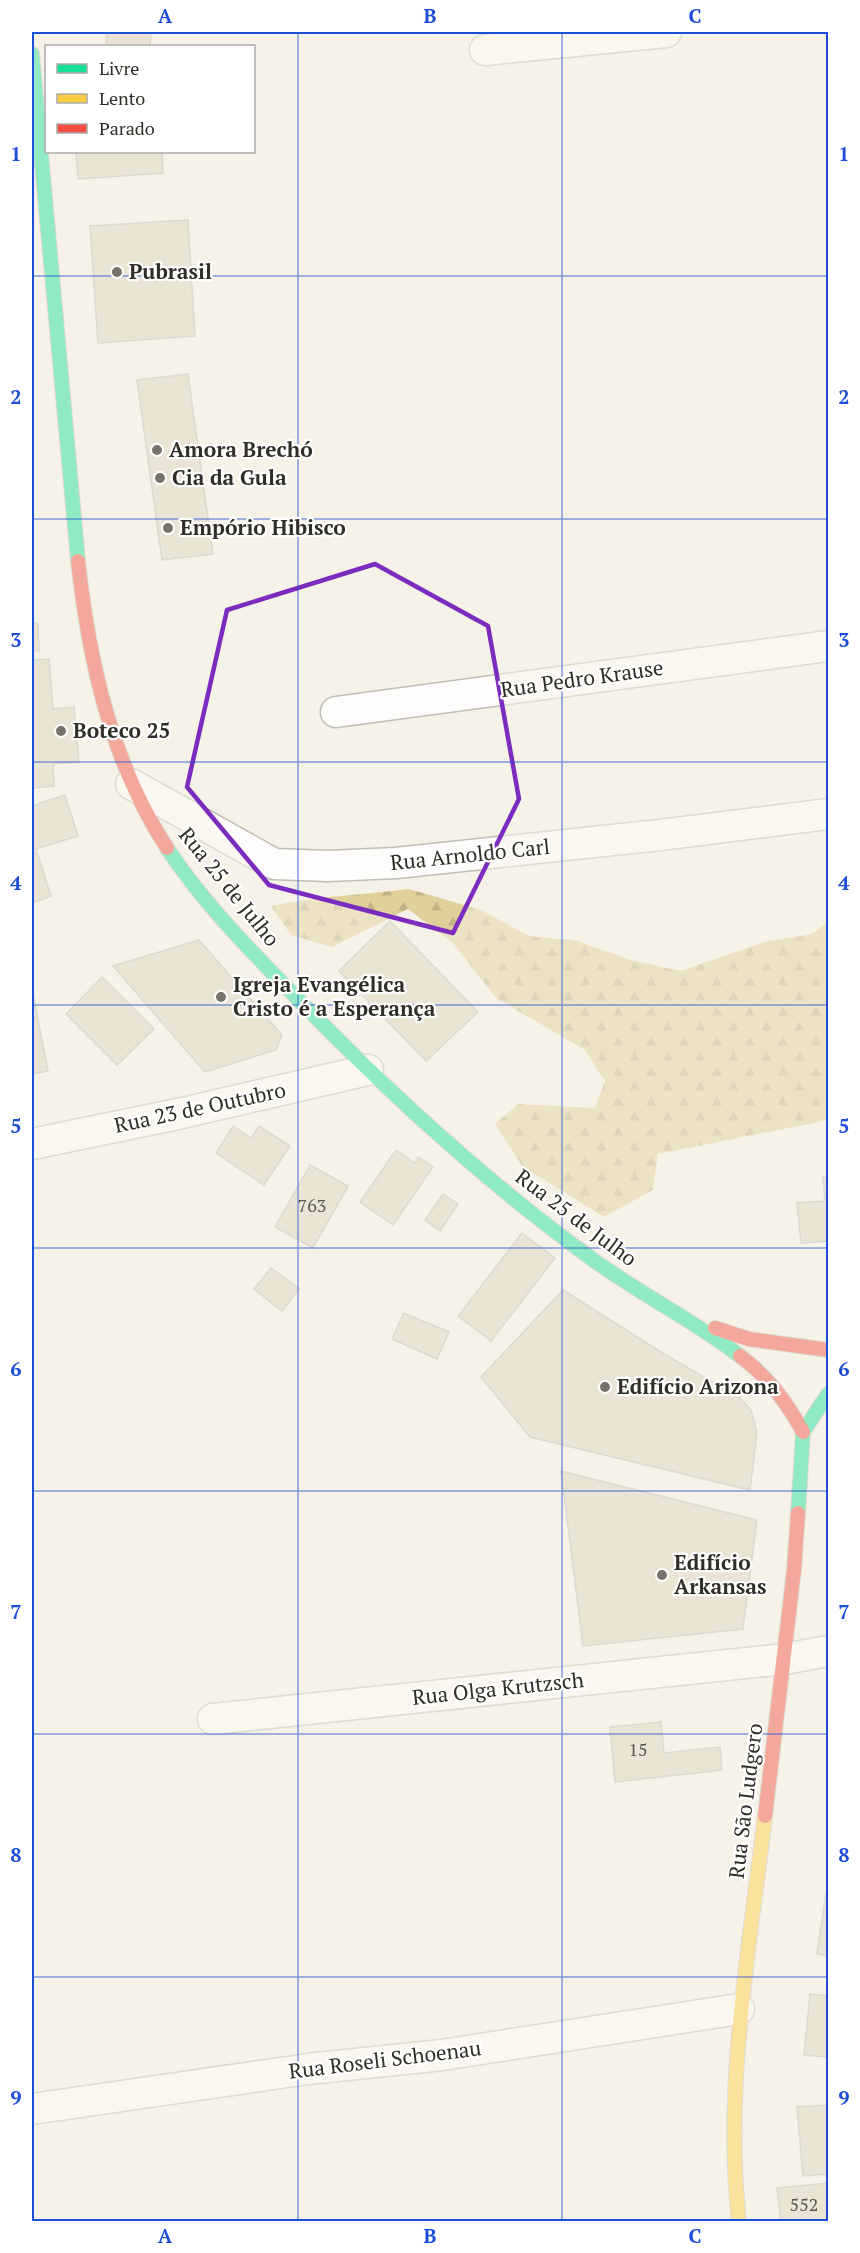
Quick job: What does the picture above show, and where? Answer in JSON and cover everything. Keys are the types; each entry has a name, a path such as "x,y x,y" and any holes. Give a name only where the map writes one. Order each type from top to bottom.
{"main road":[{"name":"Rua 25 de Julho","path":"32,54 78,551 95,672 109,727 131,784 155,828 183,870 220,916 368,1070 479,1170 545,1223 617,1277 739,1355 792,1406 803,1432"},
{"name":"Rua 25 de Julho","path":"682,1317 749,1339 828,1350"},
{"name":"Rua São Ludgero","path":"739,2222 734,2177 734,2114 739,2009 795,1570 803,1432 813,1413 828,1394"}],"street":[{"path":"485,50 666,32"},
{"name":"Rua Pedro Krause","path":"336,712 828,646"},
{"name":"Rua Arnoldo Carl","path":"131,784 274,864 328,866 396,863 660,835 828,814"},
{"name":"Rua 23 de Outubro","path":"32,1144 178,1114 368,1070"},
{"name":"Rua Olga Krutzsch","path":"213,1719 784,1659 828,1651"},
{"name":"Rua Roseli Schoenau","path":"32,2109 308,2069 442,2055 739,2009"}],"highlighted area":[{"path":"375,564 488,626 519,799 453,933 269,885 187,787 227,610"}],"green space":[{"path":"409,889 481,910 529,936 578,941 630,960 681,971 764,942 812,934 828,921 828,1120 658,1154 653,1190 604,1217 522,1166 495,1124 518,1104 595,1108 605,1081 585,1050 496,998 453,943 408,909 332,947 291,935 271,906"}],"building":[{"path":"107,32 151,32 150,45 106,45"},
{"path":"76,153 162,153 163,173 78,179"},
{"path":"188,220 195,336 98,343 90,226"},
{"path":"188,374 213,554 162,560 137,380"},
{"path":"32,623 38,623 39,651 32,651"},
{"path":"49,659 53,709 74,707 79,762 53,764 54,786 32,788 32,660"},
{"path":"65,795 78,836 36,849 51,896 32,903 32,806"},
{"path":"390,921 478,1012 426,1061 339,971"},
{"path":"199,940 282,1035 276,1050 205,1072 113,966"},
{"path":"102,977 154,1029 117,1065 66,1014"},
{"path":"32,989 48,1071 32,1074"},
{"path":"233,1126 251,1138 259,1126 290,1146 264,1185 216,1153"},
{"path":"396,1150 415,1163 418,1157 433,1167 393,1225 360,1202"},
{"path":"310,1165 348,1186 313,1248 275,1227"},
{"path":"828,1176 828,1241 801,1243 797,1203 825,1201 823,1177"},
{"path":"443,1194 458,1204 440,1231 425,1220"},
{"path":"522,1233 555,1258 491,1341 458,1316"},
{"path":"271,1268 299,1289 282,1311 254,1289"},
{"name":"Edifício Arizona","path":"563,1290 664,1354 739,1397 751,1410 757,1432 750,1490 530,1437 481,1377"},
{"path":"404,1313 449,1332 437,1359 392,1339"},
{"name":"Edifício Arkansas","path":"561,1471 757,1520 743,1629 583,1646"},
{"path":"661,1722 664,1753 720,1747 722,1770 615,1782 610,1727"},
{"path":"826,1893 828,1893 828,1956 817,1954"},
{"path":"810,1994 828,1996 828,2057 804,2055"},
{"path":"828,2105 828,2174 803,2176 797,2107"},
{"path":"828,2183 828,2222 781,2222 777,2188"}],"traffic: fast":[{"path":"32,54 78,561"},
{"path":"167,848 196,888 245,944 331,1033 439,1135 514,1199 592,1259 740,1356"},
{"path":"798,1513 803,1432 828,1394"}],"traffic: slow":[{"path":"739,2222 735,2171 736,2069 765,1816"}],"traffic: jam":[{"path":"78,561 96,673 117,746 131,781 167,848"},
{"path":"715,1328 749,1339 828,1350"},
{"path":"740,1356 776,1390 803,1432"},
{"path":"765,1816 794,1570 798,1513"}],"place":[{"name":"Pubrasil","path":"117,272"},
{"name":"Amora Brechó","path":"157,450"},
{"name":"Cia da Gula","path":"160,478"},
{"name":"Empório Hibisco","path":"168,528"},
{"name":"Boteco 25","path":"61,731"},
{"name":"Igreja Evangélica Cristo é a Esperança","path":"221,997"},
{"name":"Edifício Arizona","path":"605,1387"},
{"name":"Edifício Arkansas","path":"662,1575"}]}
